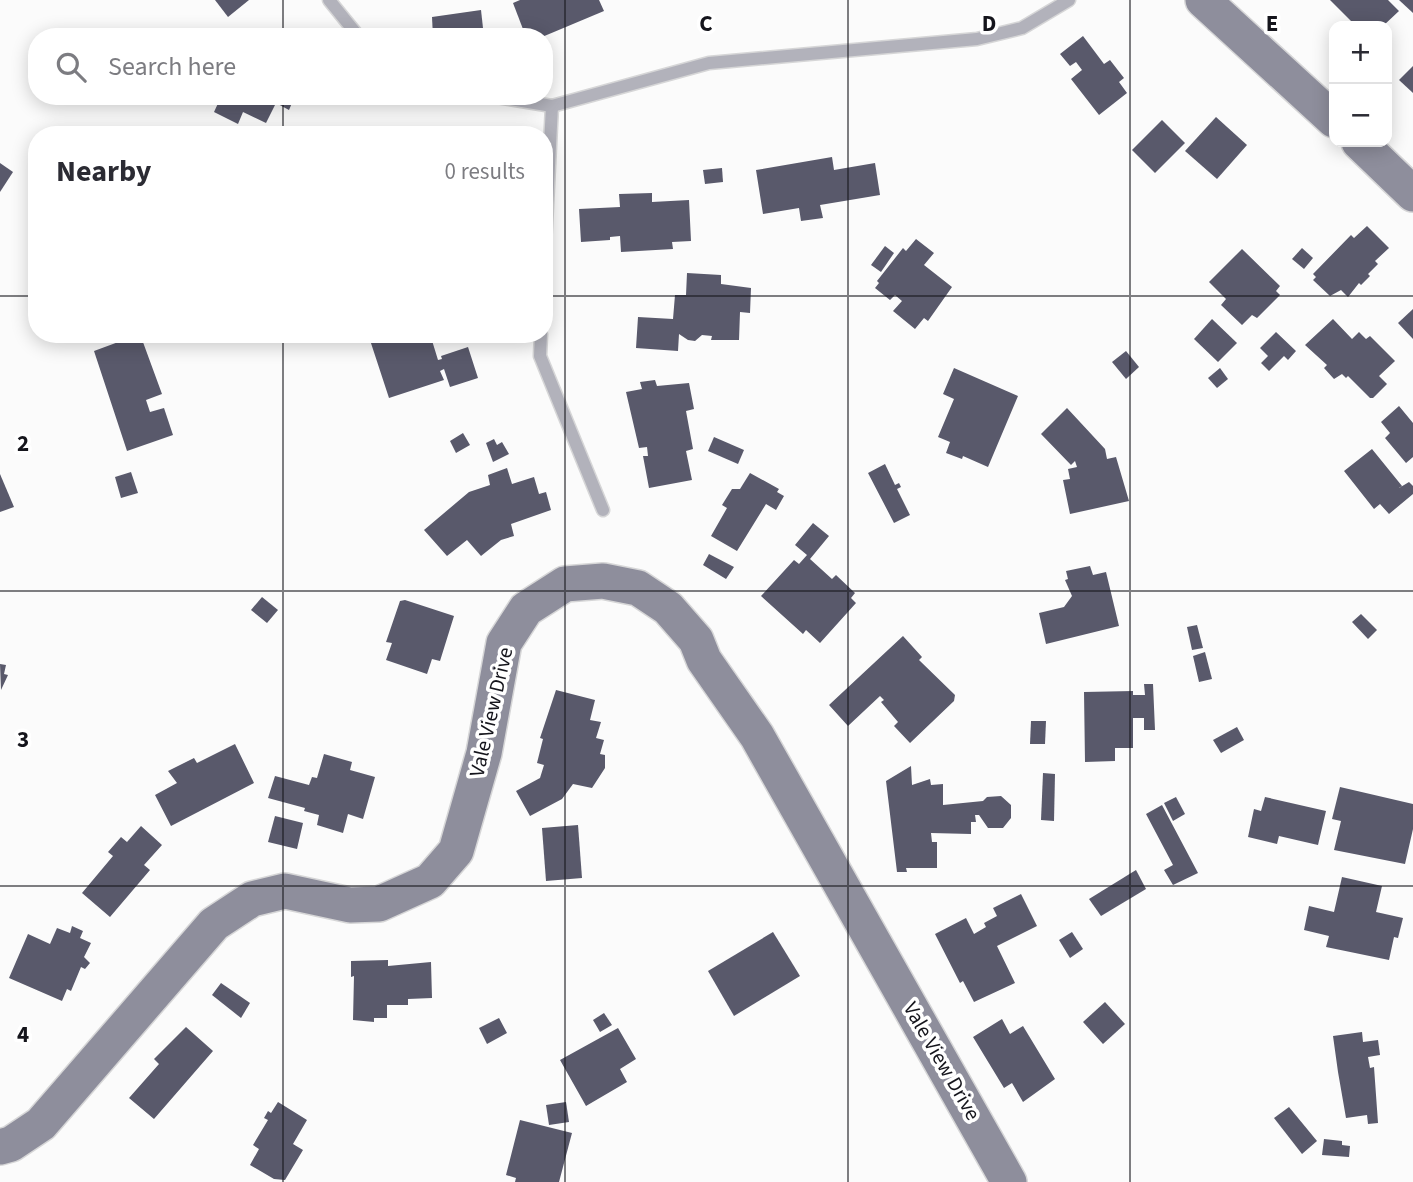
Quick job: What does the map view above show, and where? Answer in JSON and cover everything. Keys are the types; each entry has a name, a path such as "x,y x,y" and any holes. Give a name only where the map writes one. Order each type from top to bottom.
{"street":[{"path":"1203,0 1329,115"},
{"path":"1364,147 1413,194"},
{"name":"Vale View Drive","path":"0,1147 11,1144 41,1124 214,924 252,898 285,891 350,905 379,904 430,881 456,851 484,752 504,643 526,609 565,584 603,581 638,588 668,608 696,640 704,660 757,736 1009,1182"}],"lane":[{"path":"329,0 352,28"},
{"path":"546,105 552,106 709,63 977,39 1022,28 1069,0"},
{"path":"551,126 552,106"},
{"path":"541,343 540,356 603,510"}],"building":[{"path":"215,0 249,0 228,17"},
{"path":"520,0 599,0 604,11 553,32 553,28 523,28 513,3"},
{"path":"1330,0 1388,0 1399,11 1388,21 1351,21"},
{"path":"1399,0 1413,0 1413,13"},
{"path":"481,10 483,28 433,28 432,17"},
{"path":"1083,36 1104,64 1110,60 1124,78 1119,82 1127,93 1099,115 1071,79 1082,70 1076,62 1070,66 1060,54"},
{"path":"1413,66 1413,93 1399,80"},
{"path":"217,105 275,105 266,123 243,112 238,124 214,112"},
{"path":"1216,117 1247,145 1217,179 1185,151"},
{"path":"1162,120 1185,143 1155,173 1132,150"},
{"path":"832,157 834,170 875,163 880,195 820,205 823,218 801,221 799,208 763,214 756,170"},
{"path":"0,163 13,172 0,192"},
{"path":"722,168 723,182 705,184 703,170"},
{"path":"652,193 652,202 689,200 691,241 672,242 673,249 621,252 620,236 610,237 610,240 581,242 579,209 620,207 619,194"},
{"path":"1367,226 1389,248 1375,261 1378,264 1368,274 1370,276 1361,285 1359,283 1348,297 1341,290 1330,296 1313,280 1316,277 1313,274 1351,235 1354,238"},
{"path":"916,239 934,253 924,265 952,287 928,321 924,318 915,329 893,311 902,301 895,295 890,300 875,288 879,283 877,281 903,248 906,251"},
{"path":"885,246 894,253 881,272 871,265"},
{"path":"1302,248 1313,258 1304,269 1292,259"},
{"path":"1242,249 1280,286 1276,291 1280,295 1257,318 1252,315 1242,325 1221,305 1226,299 1209,282"},
{"path":"687,273 721,275 721,284 751,288 750,313 740,312 739,340 711,340 712,336 702,335 695,341 679,334 678,351 636,348 638,317 673,319 675,295 686,295"},
{"path":"1413,309 1413,339 1398,323"},
{"path":"1212,319 1237,343 1218,362 1194,339"},
{"path":"1333,319 1352,339 1359,332 1366,339 1370,336 1395,361 1379,376 1387,384 1373,398 1348,376 1346,378 1342,374 1334,379 1324,368 1327,365 1305,345"},
{"path":"1276,332 1296,351 1288,360 1284,356 1269,371 1261,363 1268,356 1260,348"},
{"path":"116,343 143,343 162,394 146,400 150,412 164,408 173,435 127,451 94,351"},
{"path":"371,343 433,343 438,360 442,359 441,356 468,347 478,378 450,387 444,369 440,371 444,380 389,398"},
{"path":"1126,351 1139,367 1126,379 1112,362"},
{"path":"954,368 1018,396 988,467 963,456 962,459 946,453 950,442 938,437 954,399 943,394"},
{"path":"1220,368 1228,379 1217,388 1208,378"},
{"path":"655,380 657,386 689,383 694,409 686,411 693,449 686,451 692,480 649,488 643,456 648,456 647,447 639,448 626,392 642,389 640,382"},
{"path":"1399,406 1413,423 1413,457 1406,463 1385,438 1390,433 1381,422"},
{"path":"1067,408 1105,449 1107,459 1116,457 1129,501 1070,514 1063,480 1070,479 1068,469 1077,467 1075,461 1071,465 1041,434"},
{"path":"463,433 470,445 456,453 450,441"},
{"path":"714,437 744,450 738,464 708,451"},
{"path":"494,439 497,445 502,442 509,454 493,462 486,443"},
{"path":"1372,449 1402,486 1399,488 1409,482 1413,486 1413,494 1389,514 1380,504 1374,509 1344,471"},
{"path":"885,464 895,485 899,483 901,487 897,489 910,515 894,523 868,473"},
{"path":"507,468 512,484 534,477 539,494 546,492 551,510 511,524 514,536 501,540 481,556 467,540 447,556 424,530 469,492 490,485 488,475"},
{"path":"131,472 138,493 121,498 115,477"},
{"path":"750,473 779,489 777,492 784,496 776,510 766,504 737,551 711,536 727,508 722,505 732,489 740,489"},
{"path":"0,474 14,507 0,512"},
{"path":"813,523 829,536 810,559 832,579 836,575 855,593 851,598 856,603 820,643 806,630 803,634 761,596 794,560 799,564 807,555 795,545"},
{"path":"709,554 734,567 726,579 703,565"},
{"path":"1090,566 1093,575 1106,572 1119,626 1046,644 1039,613 1064,607 1072,596 1065,580 1068,579 1066,571"},
{"path":"262,597 278,610 267,623 251,610"},
{"path":"405,600 454,616 440,661 432,659 427,674 386,660 392,643 386,642 400,601"},
{"path":"1361,614 1377,630 1368,639 1352,622"},
{"path":"1197,625 1203,648 1192,650 1187,627"},
{"path":"903,636 922,657 919,660 955,695 954,701 910,743 894,726 898,722 881,702 884,700 880,696 848,726 829,705"},
{"path":"1205,652 1212,679 1199,682 1193,656"},
{"path":"0,664 6,665 4,674 8,675 1,690"},
{"path":"1144,684 1153,684 1155,730 1144,730 1144,718 1133,718 1133,748 1115,748 1115,761 1085,762 1084,692 1133,691 1133,695 1145,695"},
{"path":"556,690 595,700 590,720 601,722 596,738 604,740 600,754 605,755 605,768 592,788 573,784 562,799 530,816 516,791 540,778 544,765 537,763 543,739 540,738"},
{"path":"1031,721 1046,721 1045,744 1030,744"},
{"path":"1237,727 1244,740 1221,753 1213,740"},
{"path":"235,744 254,783 171,826 155,795 177,783 168,771 194,758 197,763"},
{"path":"324,754 352,762 350,770 375,777 363,819 348,814 343,833 317,825 319,815 304,811 305,808 268,798 275,776 309,785 312,777 317,778"},
{"path":"911,766 912,785 930,779 931,785 943,784 943,805 983,801 987,797 1001,796 1011,805 1011,818 1003,828 988,828 979,815 975,815 976,822 971,822 971,834 931,833 932,842 937,842 937,868 906,868 907,872 897,872 886,781"},
{"path":"1043,773 1055,774 1054,821 1041,820"},
{"path":"1340,787 1413,804 1413,829 1405,864 1334,850 1341,821 1332,819"},
{"path":"1176,797 1185,814 1173,821 1164,803"},
{"path":"1265,797 1326,811 1318,845 1279,836 1277,844 1248,837 1254,809 1261,811"},
{"path":"1162,805 1198,873 1173,885 1164,870 1173,865 1146,814"},
{"path":"275,816 303,823 297,849 268,842"},
{"path":"578,825 582,878 546,881 542,828"},
{"path":"141,826 162,845 144,865 150,870 110,917 82,893 113,856 108,852 121,837 127,842"},
{"path":"1136,870 1146,889 1101,916 1089,899"},
{"path":"1342,877 1382,886 1376,912 1403,918 1398,938 1394,937 1389,960 1326,947 1329,936 1304,930 1309,906 1334,912"},
{"path":"1021,894 1037,926 997,946 1015,983 974,1002 963,981 960,983 935,934 966,918 974,934 986,927 984,923 997,916 993,908"},
{"path":"72,926 83,931 80,938 91,943 84,957 90,963 85,969 81,967 71,991 67,989 62,1001 9,978 28,934 50,944 57,928 70,933"},
{"path":"773,932 800,976 734,1016 708,971"},
{"path":"1072,932 1083,949 1070,958 1059,940"},
{"path":"388,960 388,966 431,962 432,998 408,999 408,1005 387,1005 387,1018 374,1018 374,1022 353,1020 354,976 351,977 351,961"},
{"path":"221,983 250,1003 241,1018 212,995"},
{"path":"1105,1002 1125,1024 1103,1044 1083,1022"},
{"path":"604,1013 612,1025 600,1032 593,1020"},
{"path":"499,1018 507,1033 487,1044 479,1028"},
{"path":"1002,1019 1010,1034 1023,1026 1055,1079 1023,1102 1012,1083 1004,1088 973,1037"},
{"path":"186,1027 213,1051 154,1119 129,1098 159,1064 154,1059"},
{"path":"618,1028 636,1059 620,1069 627,1082 586,1106 560,1060"},
{"path":"1362,1032 1363,1042 1378,1040 1380,1055 1368,1057 1370,1068 1374,1067 1378,1123 1368,1124 1367,1115 1346,1118 1333,1036"},
{"path":"278,1102 307,1120 293,1144 303,1150 285,1180 274,1179 250,1165 259,1149 253,1145 268,1120 264,1118"},
{"path":"566,1102 569,1122 549,1125 546,1105"},
{"path":"1289,1107 1317,1141 1302,1154 1274,1118"},
{"path":"520,1120 572,1133 559,1182 515,1182 516,1178 506,1175"},
{"path":"1324,1139 1342,1141 1342,1145 1350,1146 1349,1157 1322,1155"}]}
